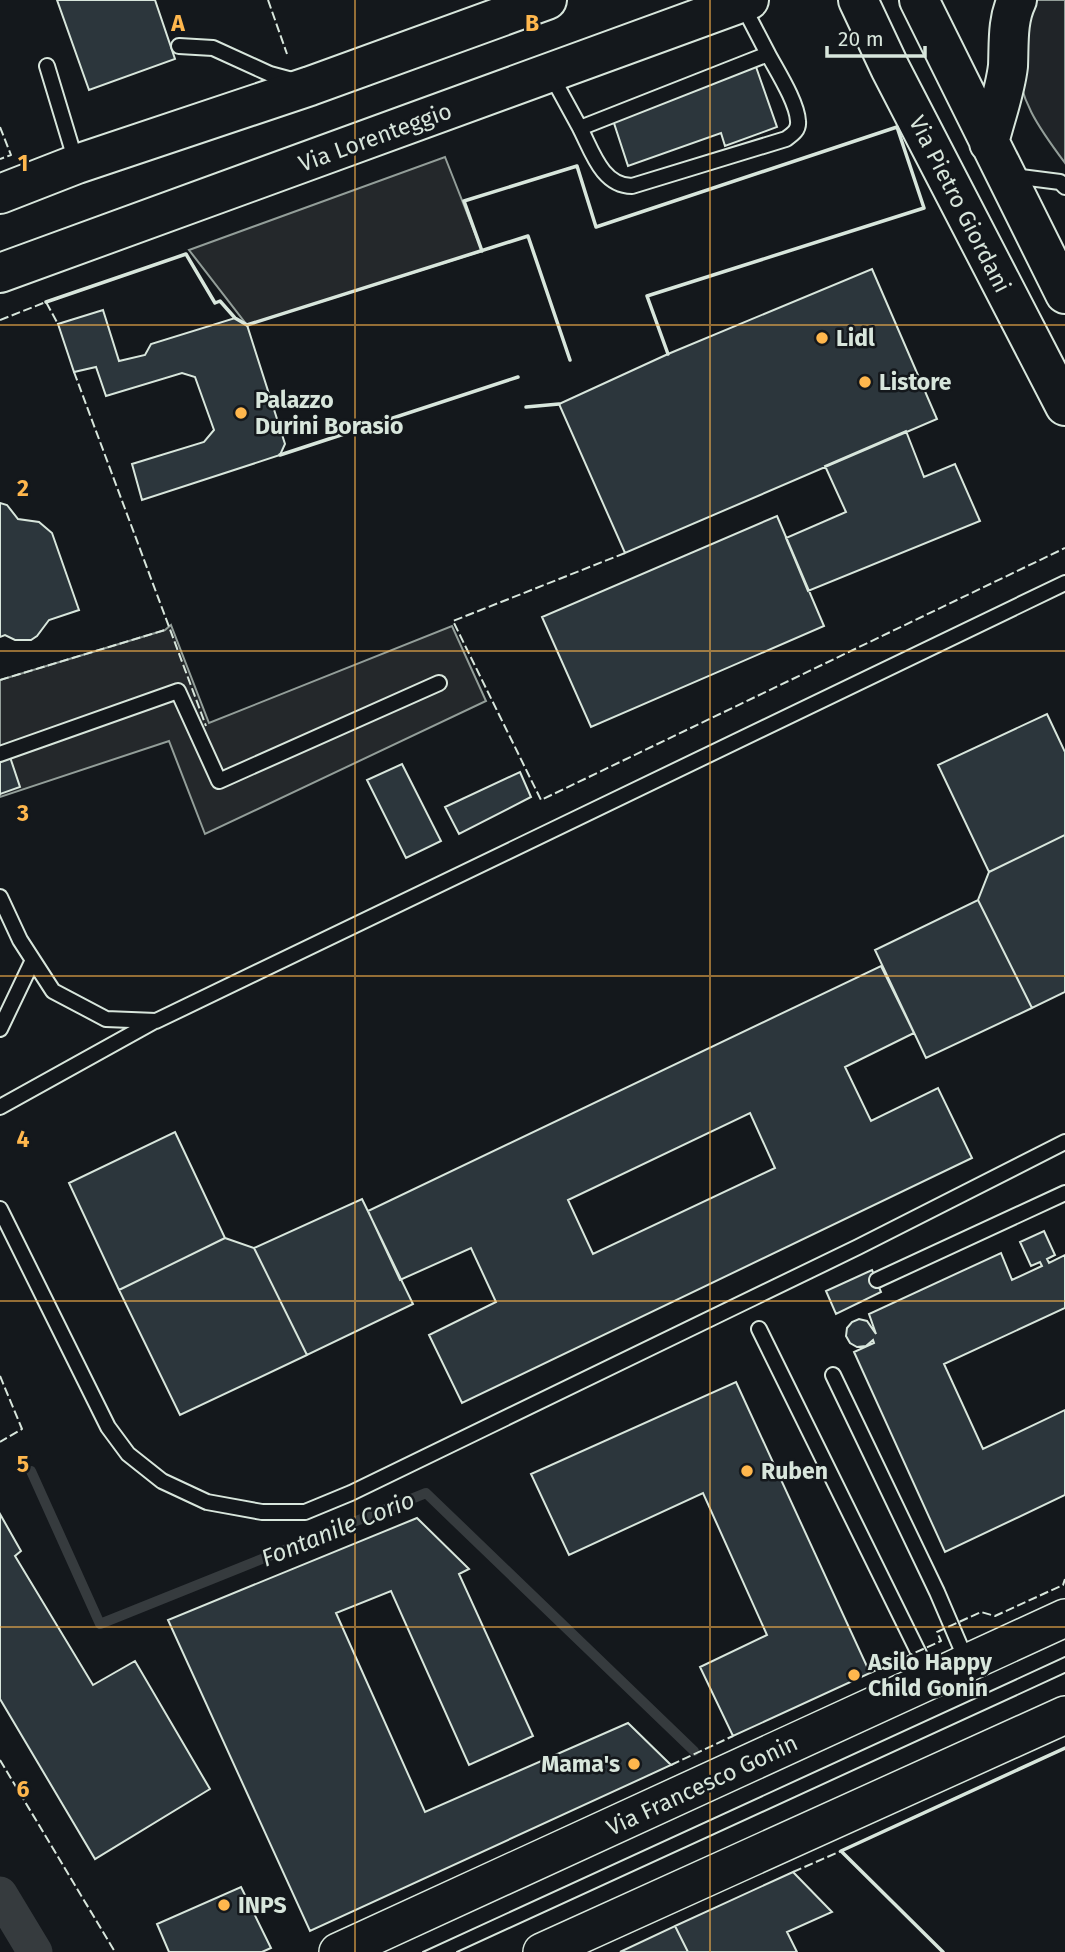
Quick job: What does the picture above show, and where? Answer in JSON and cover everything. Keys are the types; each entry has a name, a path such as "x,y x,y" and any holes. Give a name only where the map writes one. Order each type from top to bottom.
{"main road":[{"path":"0,194 77,164 310,86 547,0"},
{"name":"Via Pietro Giordani","path":"858,0 894,78 1065,406"},
{"path":"919,0 1065,294"},
{"path":"997,159 1008,41 1017,0"},
{"name":"Via Lorenteggio","path":"0,273 746,1"}],"street":[{"name":"Via Francesco Gonin","path":"338,1952 1065,1618"},
{"path":"542,1952 1065,1715"}],"lane":[{"path":"550,73 606,175 612,182 623,186 632,186 786,139 794,134 799,123 795,109 746,1"},
{"path":"179,46 213,48 270,74 310,86"},
{"path":"580,128 768,54"},
{"path":"47,66 77,164"},
{"path":"997,159 1060,182 1065,187"},
{"path":"0,1107 156,1021 1065,583"},
{"path":"0,754 178,691 219,781 439,683"},
{"path":"0,897 19,940 53,991 106,1019 156,1021"},
{"path":"0,1029 33,960"},
{"path":"0,1209 108,1427 128,1454 162,1481 207,1502 262,1512 305,1512 351,1493 845,1253 1065,1142"},
{"path":"877,1280 1065,1194"},
{"path":"759,1329 931,1679"},
{"path":"833,1375 968,1663"}],"shaded area":[{"path":"1026,0 1065,0 1065,163 1031,112 1021,84 1018,54"},
{"path":"445,157 482,251 247,325 189,250"},
{"path":"171,625 209,723 452,626 486,701 205,834 169,741 0,797 0,680 165,630"}],"building":[{"path":"57,0 155,0 175,59 89,90"},
{"path":"755,64 777,127 725,146 721,133 628,166 612,117"},
{"path":"872,269 937,419 625,553 559,404 668,354"},
{"name":"Palazzo Durini Borasio","path":"103,310 119,361 145,355 151,344 235,318 247,325 285,444 280,455 142,500 132,464 204,442 214,430 195,377 182,373 106,396 96,367 74,372 58,324"},
{"path":"906,431 924,477 955,464 980,521 808,591 786,538 846,512 825,466"},
{"path":"0,503 7,505 18,519 39,522 52,533 79,610 49,620 31,640 15,640 5,635 0,637"},
{"path":"777,516 824,626 591,727 542,617"},
{"path":"1047,714 1065,752 1065,835 989,872 938,765"},
{"path":"10,757 20,787 0,794 0,761"},
{"path":"402,764 441,841 406,858 367,780"},
{"path":"520,772 531,797 459,834 445,807"},
{"path":"1065,835 1065,992 1032,1008 978,900 989,872"},
{"path":"978,900 1032,1008 926,1058 875,950"},
{"path":"881,966 914,1033 845,1067 871,1121 938,1088 972,1158 462,1403 429,1335 496,1302 471,1248 400,1280 368,1211","holes":["750,1113 775,1168 593,1254 568,1200"]},
{"path":"175,1132 225,1238 119,1290 69,1183"},
{"path":"362,1199 413,1304 307,1355 254,1248"},
{"path":"1044,1231 1055,1255 1047,1259 1049,1263 1065,1255 1065,1308 944,1364 983,1449 1065,1410 1065,1495 945,1552 854,1352 874,1343 873,1340 866,1346 857,1347 850,1343 846,1336 847,1328 859,1319 867,1321 876,1334 869,1314 1001,1253 1012,1280 1042,1266 1040,1262 1031,1266 1020,1242"},
{"path":"225,1238 254,1248 307,1355 180,1415 119,1290"},
{"path":"872,1270 881,1292 836,1314 826,1291"},
{"path":"736,1382 870,1673 733,1736 700,1667 767,1635 703,1493 569,1555 531,1474"},
{"path":"0,1514 21,1551 15,1556 93,1685 135,1661 210,1789 95,1859 0,1699"},
{"path":"417,1518 469,1569 459,1574 533,1736 469,1765 391,1591 336,1613 425,1812 628,1723 671,1765 310,1931 168,1620"},
{"path":"793,1872 832,1912 787,1932 797,1952 688,1952 675,1926"},
{"name":"INPS","path":"241,1887 271,1948 262,1952 169,1952 157,1924"},
{"path":"675,1926 688,1952 620,1952"}],"waterway":[{"name":"Fontanile Corio","path":"31,1471 100,1624 426,1493 694,1751"},
{"path":"0,1894 35,1952"}],"tram line":[{"path":"423,1952 1065,1657"},
{"path":"457,1952 1065,1673"}],"fence":[{"path":"268,0 287,54"},
{"path":"0,127 11,155 0,159"},
{"path":"0,320 46,302 58,324"},
{"path":"74,372 206,726"},
{"path":"625,553 453,621 541,800 1065,548"},
{"path":"0,680 165,630"},
{"path":"0,1376 22,1429 0,1442"},
{"path":"870,1673 941,1641 937,1632 981,1612 995,1616 1063,1585 1065,1579"},
{"path":"671,1765 733,1736"},
{"path":"0,1760 115,1952"},
{"path":"793,1872 841,1851"}],"wall":[{"path":"482,251 464,201 577,166 596,227 897,127 924,208 647,296 668,354"},
{"path":"46,302 186,254 215,303 220,301 235,318 247,325 528,236 570,360"},
{"path":"280,455 518,377"},
{"path":"526,407 559,404"},
{"path":"943,1952 841,1851 1065,1748"}],"place":[{"name":"Lidl","path":"822,338"},
{"name":"Listore","path":"865,382"},
{"name":"Palazzo Durini Borasio","path":"241,413"},
{"name":"Ruben","path":"747,1471"},
{"name":"Asilo Happy Child Gonin","path":"854,1675"},
{"name":"Mama's","path":"634,1764"},
{"name":"INPS","path":"224,1905"}]}
